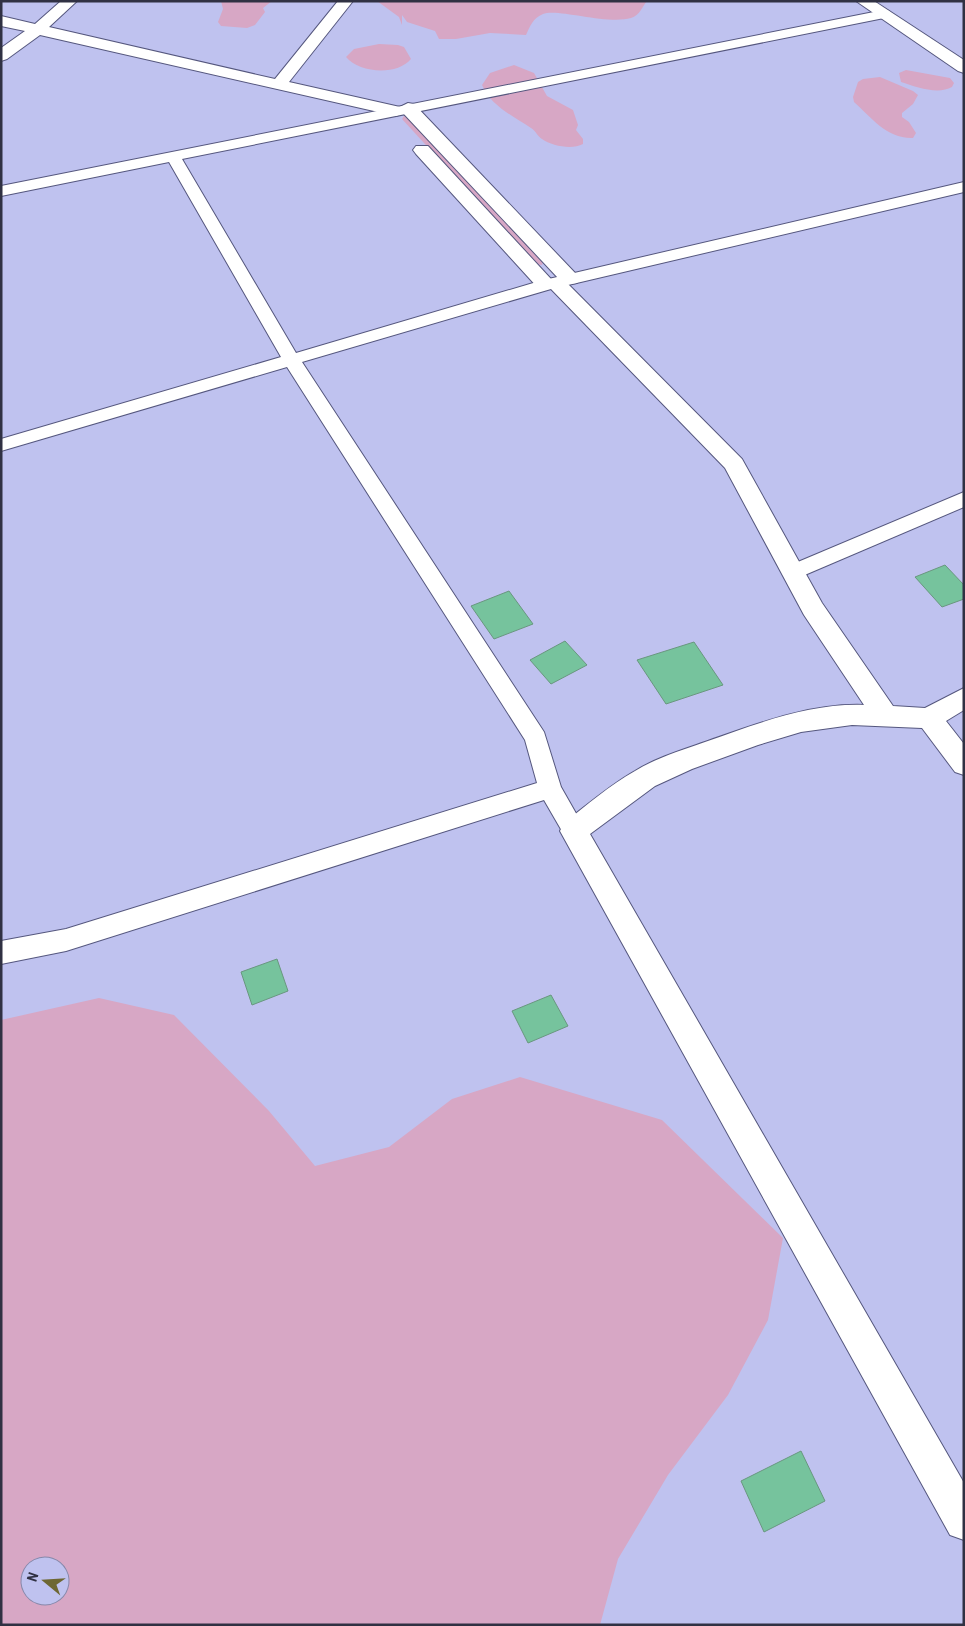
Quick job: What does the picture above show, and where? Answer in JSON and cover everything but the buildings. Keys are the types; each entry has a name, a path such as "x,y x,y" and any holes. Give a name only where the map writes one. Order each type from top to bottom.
{"street":[{"path":"1,56 38,29 70,1"},
{"path":"279,84 346,1"},
{"path":"864,1 964,68"},
{"path":"1,21 279,84 400,119 557,282"},
{"path":"400,119 734,464 813,609 885,716"},
{"path":"964,698 929,718 852,715 801,722 752,736 645,778 620,794 574,831 964,1522"},
{"path":"929,718 964,764"}],"lane":[{"path":"1,191 173,156 400,119 884,14"},
{"path":"173,156 292,361 536,738 550,789 574,831"},
{"path":"1,445 557,282 964,187"},
{"path":"793,572 964,499"},
{"path":"1,954 66,940 550,789"}],"shaded area":[{"path":"221,1 272,1 263,8 265,12 255,25 247,28 221,26 218,22 223,9"},
{"path":"377,1 647,1 634,17 621,20 550,13 543,14 534,20 526,35 490,33 456,39 439,39 435,31 407,22 402,15 402,25 399,17"},
{"path":"379,44 404,47 411,59 397,68 378,70 360,66 346,57 354,49"},
{"path":"514,65 534,73 547,96 573,110 578,125 576,130 583,139 583,144 568,147 546,141 533,129 503,110 491,99 482,85 490,73"},
{"path":"906,70 950,78 954,83 952,87 940,90 920,88 901,82 899,73"},
{"path":"880,77 918,95 913,104 902,113 902,117 909,122 916,133 913,138 895,135 888,131 854,102 853,97 858,82 863,79"},
{"path":"404,116 408,117 543,262 542,265 535,264 402,119"},
{"path":"99,998 174,1015 269,1111 315,1166 389,1147 452,1099 520,1077 662,1120 783,1238 768,1320 728,1395 668,1475 618,1559 600,1625 1,1625 1,1020"}]}
